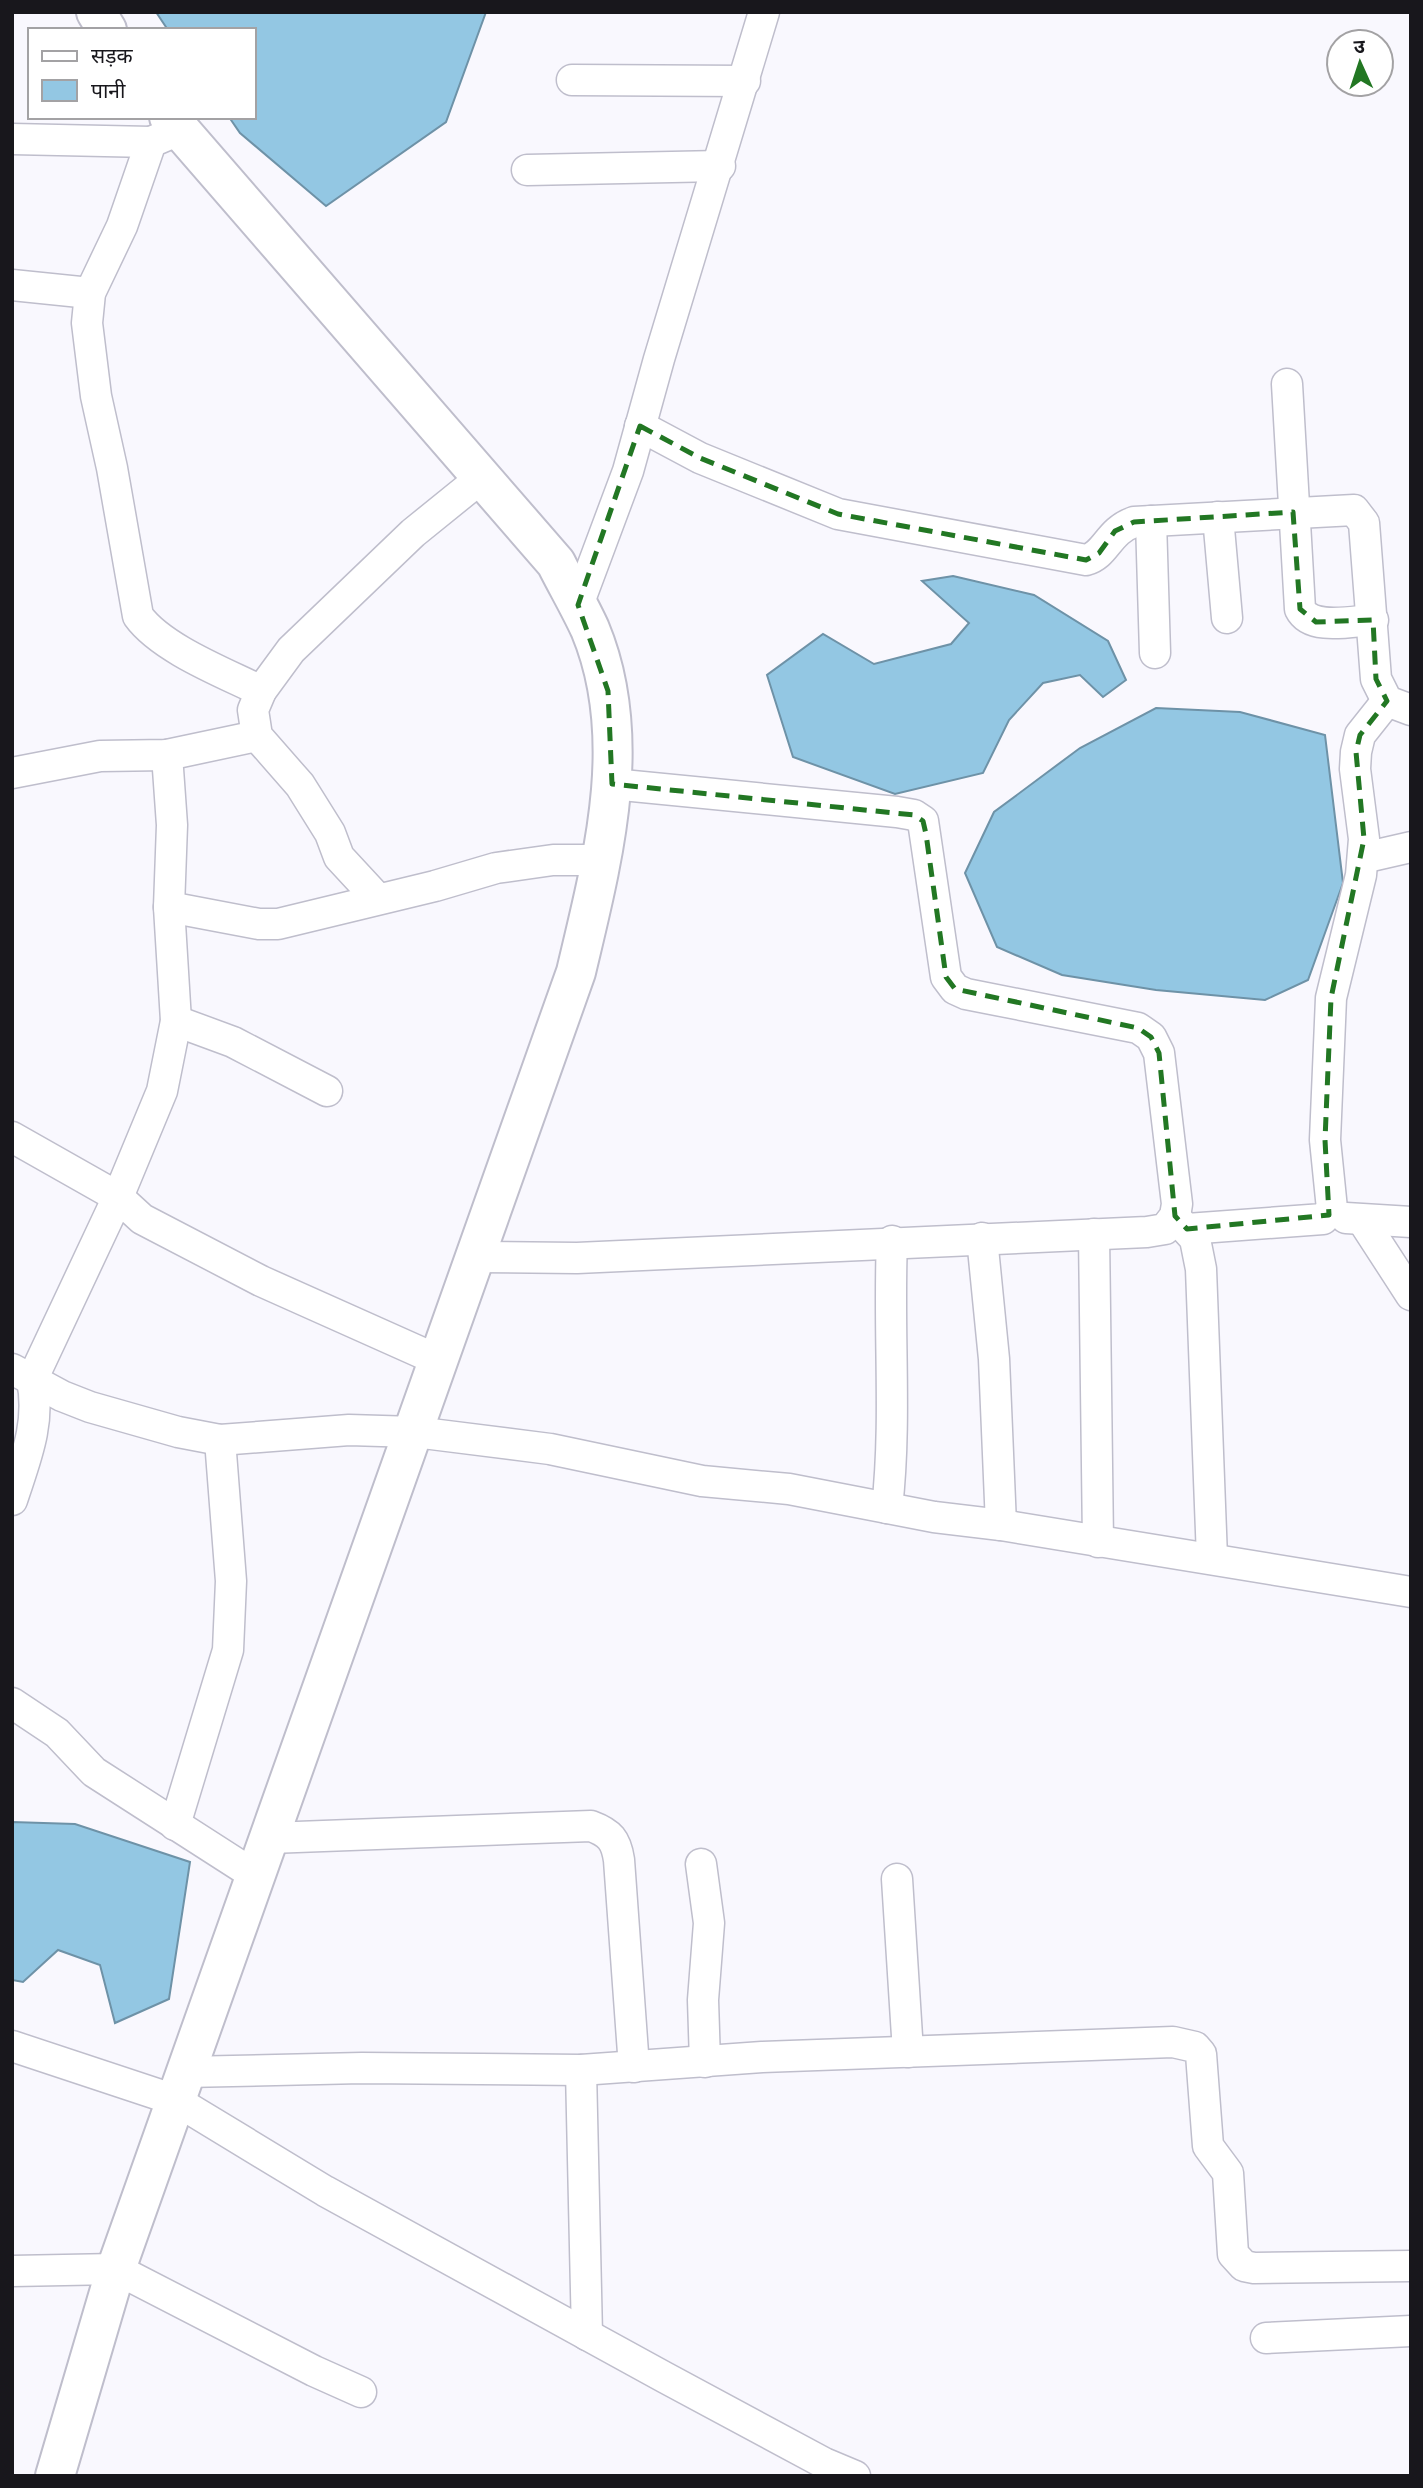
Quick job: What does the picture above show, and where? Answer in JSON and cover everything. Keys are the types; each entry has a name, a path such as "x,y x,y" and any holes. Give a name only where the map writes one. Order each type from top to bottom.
{"main road":[{"path":"96,12 106,28"},
{"path":"55,2476 117,2269 180,2086 415,1432 576,972 603,860 612,784 608,691 591,631 556,562 166,130"}],"street":[{"path":"578,606 628,471 764,12"},
{"path":"572,80 745,81"},
{"path":"12,139 166,130 90,293 87,323 96,397 138,616 146,628 195,658 261,691"},
{"path":"527,170 720,166"},
{"path":"12,285 90,293"},
{"path":"1287,384 1300,609 1304,617 1316,622 1373,620"},
{"path":"477,1257 577,1258 892,1241 1094,1234 1166,1228 1181,1223 1322,1219 1329,1215 1332,1209 1325,1140 1331,998 1363,858 1364,839 1355,769 1356,752 1360,735 1399,705 1376,679 1373,620 1361,516 1346,509 1151,521 1123,526 1115,531 1094,558 1086,560 838,514 700,458 640,426"},
{"path":"377,898 339,857 330,833 300,785 257,736 253,710 261,691 291,650 413,533 481,478"},
{"path":"1218,517 1227,618"},
{"path":"1151,521 1154,653"},
{"path":"12,773 100,755 167,755 257,736"},
{"path":"22,1375 118,1198 162,1091 176,1021 169,907 172,825 167,755"},
{"path":"612,784 914,815 923,821 946,977 955,989 966,995 1138,1028 1151,1037 1159,1053 1181,1223 1195,1239 1201,1269 1212,1559"},
{"path":"1363,858 1411,847"},
{"path":"169,907 258,924 278,924 435,886 496,868 553,860 603,860"},
{"path":"176,1021 254,1051 327,1091"},
{"path":"12,1137 118,1198 142,1219 261,1281 440,1361"},
{"path":"1329,1215 1363,1222 1411,1222"},
{"path":"1363,1222 1411,1295"},
{"path":"1094,1234 1098,1542"},
{"path":"982,1238 996,1382 1001,1525"},
{"path":"887,1508 894,1448 890,1297 892,1241"},
{"path":"22,1375 90,1407 178,1432 220,1440 349,1430 415,1432 550,1449 702,1481 789,1489 887,1508 1411,1592"},
{"path":"12,1500 32,1440 36,1401 22,1375"},
{"path":"175,1825 228,1650 231,1581 220,1440"},
{"path":"12,1703 57,1733 94,1772 256,1876"},
{"path":"270,1838 591,1826 609,1835 616,1843 620,1860 634,2067"},
{"path":"701,1864 709,1923 703,2000 705,2062"},
{"path":"897,1879 908,2052"},
{"path":"12,2046 180,2086 362,2068 581,2070 908,2052 1173,2042 1195,2047 1203,2062 1208,2146 1228,2173 1233,2254 1238,2262 1254,2268 1411,2266"},
{"path":"581,2070 587,2335"},
{"path":"180,2086 325,2191 824,2463 855,2476"},
{"path":"12,2271 117,2269 360,2392"},
{"path":"1266,2338 1411,2331"}],"highlighted area":[{"path":"640,426 700,458 838,514 1086,560 1099,553 1115,531 1134,522 1293,512 1300,609 1316,622 1373,620 1376,679 1387,701 1360,735 1356,752 1364,839 1331,998 1325,1140 1329,1215 1187,1229 1175,1216 1159,1053 1151,1037 1138,1028 955,989 946,977 923,821 914,815 612,784 608,691 578,605"}],"water":[{"path":"156,12 486,12 446,122 326,206 240,133 230,119 256,119 256,28 167,28"},
{"path":"953,576 1034,595 1108,641 1126,680 1103,697 1080,675 1043,683 1009,720 983,773 895,794 793,757 767,675 823,634 874,664 951,644 969,623 922,581"},
{"path":"1156,708 1240,712 1325,735 1343,883 1308,980 1265,1000 1156,990 1062,975 997,947 965,873 994,812 1080,748"},
{"path":"12,1822 75,1824 190,1862 169,1999 115,2023 100,1965 58,1950 23,1982 12,1980"}]}
